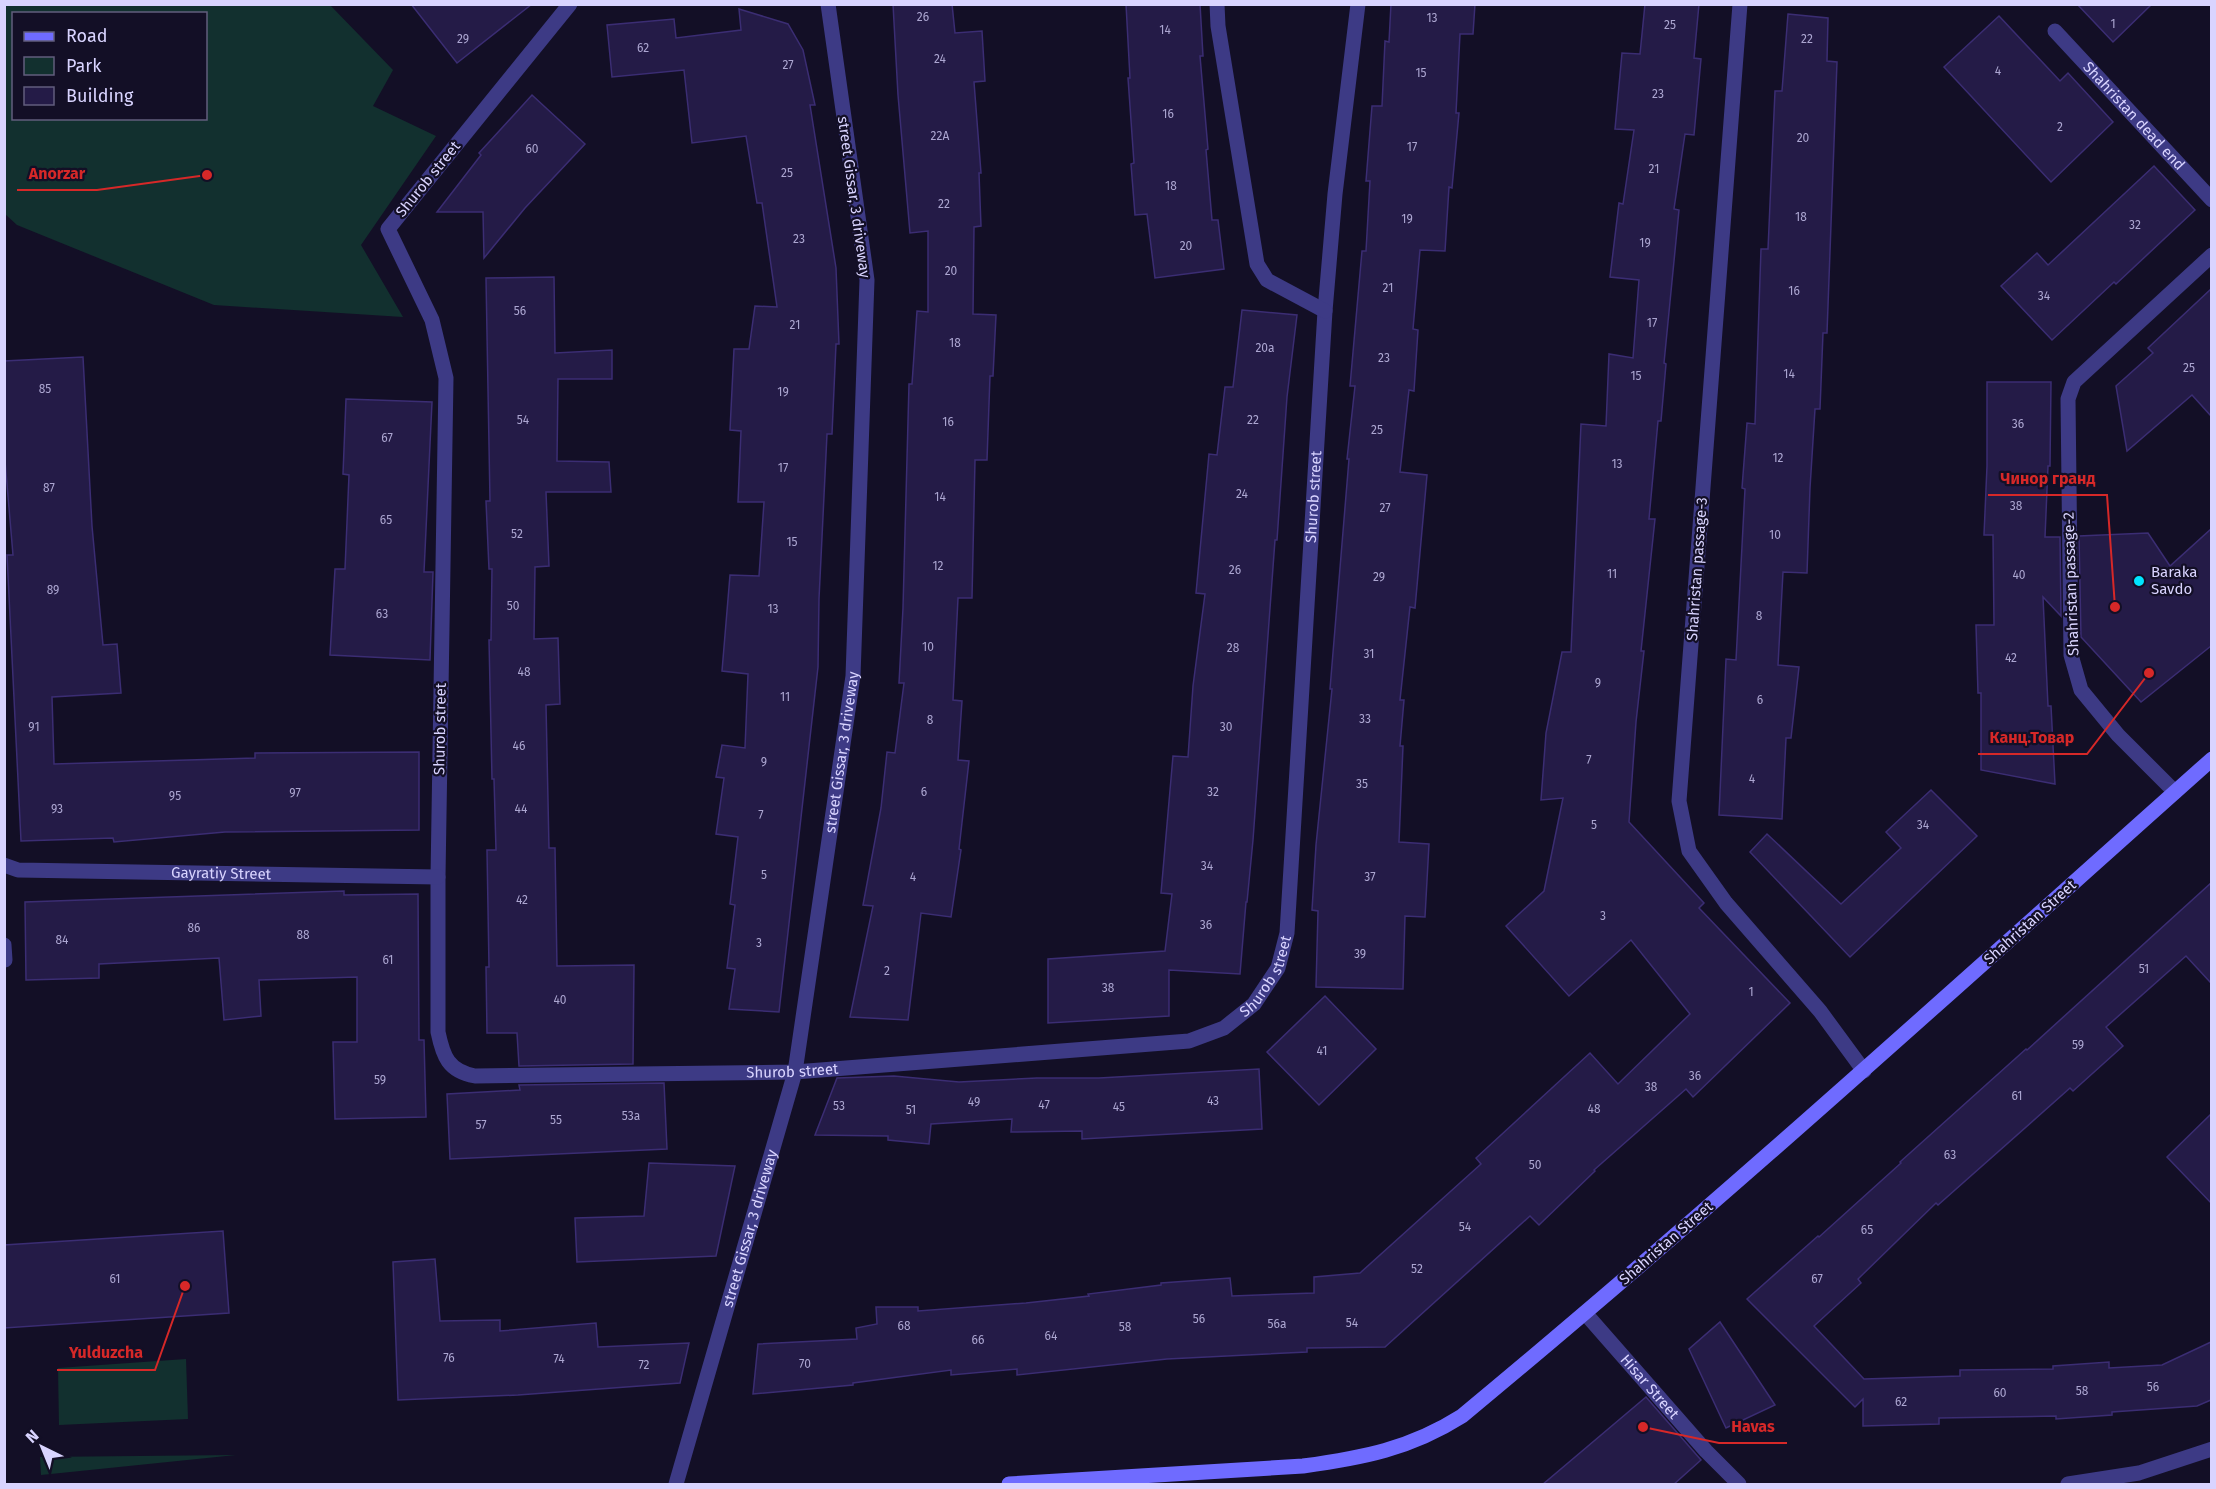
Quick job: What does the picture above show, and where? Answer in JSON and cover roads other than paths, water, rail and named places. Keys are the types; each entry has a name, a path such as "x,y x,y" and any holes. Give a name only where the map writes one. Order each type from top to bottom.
{"main road":[{"name":"Shahristan Street","path":"1010,1485 1303,1466 1374,1455 1419,1440 1462,1416 1585,1313 1864,1071 2211,759"}],"street":[{"name":"Shurob street","path":"570,4 388,229 432,320 446,378 438,878 438,1032 442,1053 451,1066 462,1074 475,1076 795,1072 1189,1041 1224,1028 1254,1004 1278,969 1287,933 1325,311 1335,194 1358,4"},
{"path":"1217,4 1218,26 1257,264 1268,280 1325,311"},
{"name":"Shahristan passage-3","path":"1740,4 1679,801 1689,851 1726,903 1820,1011 1864,1071"},
{"name":"street Gissar, 3 driveway","path":"676,1485 795,1072 853,676 867,280 826,5"},
{"name":"Shahristan dead end","path":"2055,31 2211,200"},
{"name":"Shahristan passage-2","path":"2175,792 2118,735 2081,690 2071,655 2068,399 2074,382 2211,255"},
{"name":"Gayratiy Street","path":"4,865 18,870 438,878"},
{"name":"Hisar Street","path":"1585,1313 1706,1451 1739,1485"},
{"path":"2068,1485 2139,1473 2211,1449"}],"place":[{"name":"Anorzar","path":"207,175"},
{"name":"Baraka Savdo","path":"2139,581"},
{"name":"Чинор гранд","path":"2115,607"},
{"name":"Канц.Товар","path":"2149,673"},
{"name":"Yulduzcha","path":"185,1286"},
{"name":"Havas","path":"1643,1427"}]}
